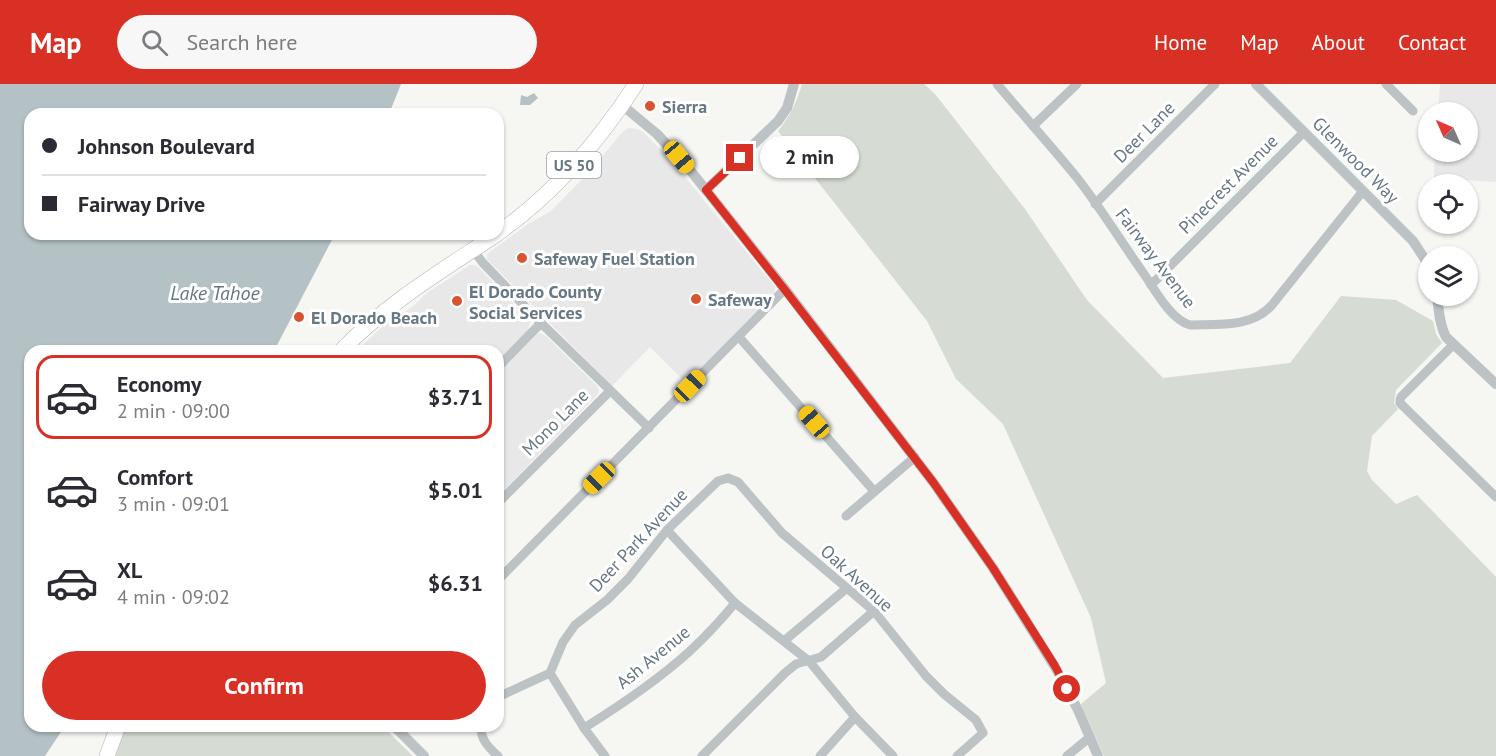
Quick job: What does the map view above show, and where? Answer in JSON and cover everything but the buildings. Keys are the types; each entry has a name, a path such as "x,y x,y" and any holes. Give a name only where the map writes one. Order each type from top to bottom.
{"highway":[{"name":"US 50","path":"504,229 565,175 593,143 636,84"},
{"name":"US 50","path":"347,345 399,299 489,240"},
{"path":"107,756 116,732"}],"street":[{"path":"706,190 778,121 787,108 794,84"},
{"name":"Fairway Avenue","path":"997,84 1078,179 1151,285 1178,320 1183,323 1240,322 1261,315 1272,305 1363,191"},
{"path":"1033,126 1077,84"},
{"name":"Deer Lane","path":"1095,204 1215,84"},
{"name":"Glenwood Way","path":"1256,84 1413,241 1418,249"},
{"path":"1386,84 1413,111"},
{"path":"622,105 679,157 915,457 993,568 1055,666 1098,756"},
{"name":"Pinecrest Avenue","path":"1151,285 1304,132"},
{"path":"473,250 542,323 649,428"},
{"path":"504,574 785,290"},
{"path":"1439,306 1442,329 1446,337 1496,384"},
{"path":"504,361 542,323"},
{"path":"739,337 874,491"},
{"path":"1453,345 1400,400 1403,406 1496,497"},
{"name":"Mono Lane","path":"504,497 610,391"},
{"path":"846,516 915,457"},
{"name":"Deer Park Avenue","path":"550,673 563,642 575,625 607,600 628,579 667,530 718,481 728,478"},
{"name":"Oak Avenue","path":"728,478 738,482 782,533 874,611 926,676 976,720 983,733 957,756"},
{"path":"667,530 735,603 809,661 855,717 893,756"},
{"path":"784,641 847,588"},
{"name":"Ash Avenue","path":"584,728 662,675 690,651 735,603"},
{"path":"702,756 785,673 796,664 821,657 874,611"},
{"path":"504,695 550,673 584,728 605,756"},
{"path":"820,756 855,717"},
{"path":"400,732 424,756"},
{"path":"482,732 486,745 498,756"},
{"path":"1067,756 1089,737"}],"shaded area":[{"path":"802,84 924,84 935,94 1025,209 1087,300 1163,378 1290,363 1341,296 1396,300 1433,321 1436,334 1442,343 1396,390 1394,403 1398,409 1372,436 1367,471 1372,480 1396,504 1417,495 1496,577 1496,756 1104,756 1081,704 1106,683 1091,618 1003,424 956,379 927,321 778,131 793,109"},
{"path":"1440,84 1496,84 1496,182 1478,181 1478,174 1434,174 1435,162 1478,162 1478,102 1439,102"},
{"path":"630,128 643,132 672,161 775,287 772,295 686,383 650,347 612,386 487,259 490,252 528,224 551,211 591,170 620,135"},
{"path":"470,265 474,265 528,318 530,322 528,330 504,354 504,345 362,345 383,326 412,307 427,293"},
{"path":"540,333 547,337 599,390 598,394 504,490 504,367"},
{"path":"123,732 388,732 413,756 115,756"}],"water":[{"name":"Lake Tahoe","path":"0,84 401,84 391,108 24,108 24,240 332,240 277,345 24,345 24,732 61,732 45,756 0,756"},
{"path":"534,93 538,98 530,105 520,105 521,95 527,97"}],"place":[{"name":"Sierra","path":"650,106"},
{"name":"Safeway Fuel Station","path":"522,258"},
{"name":"Safeway","path":"696,299"},
{"name":"El Dorado County Social Services","path":"457,301"},
{"name":"El Dorado Beach","path":"299,317"}],"route":[{"path":"740,158 706,190 915,457 993,568 1067,689"}]}
